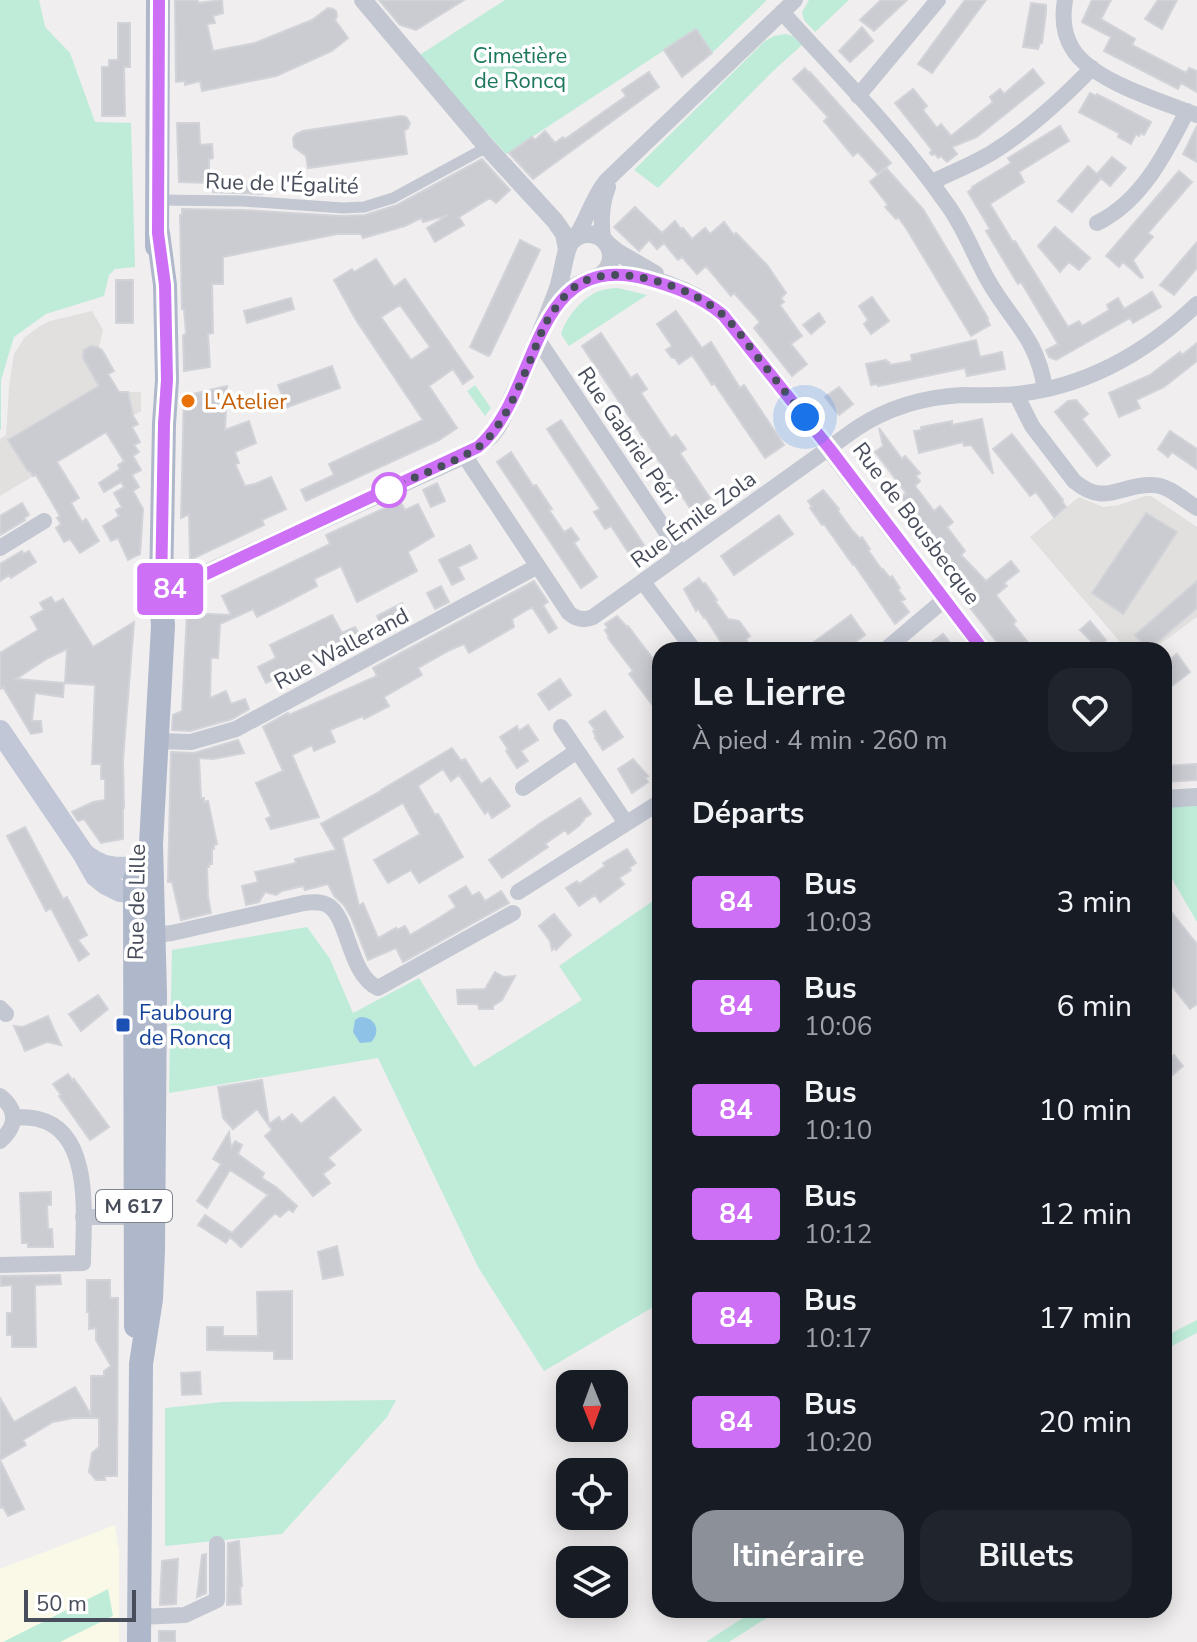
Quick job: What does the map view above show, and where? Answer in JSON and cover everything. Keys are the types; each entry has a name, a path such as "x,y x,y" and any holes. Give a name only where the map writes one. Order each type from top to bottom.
{"main road":[{"name":"Rue de Lille","path":"143,867 156,741 163,626 164,424 154,363 158,233 158,0"},
{"name":"Rue de Lille","path":"144,1217 143,867 151,619 161,590"},
{"path":"0,731 94,873 120,891 144,893"},
{"path":"83,853 98,865 143,867"},
{"name":"Rue de Lille","path":"139,1642 141,1364 135,1317 144,1217 155,994 154,935 144,893"}],"street":[{"path":"363,0 487,147 555,221 564,234 573,274 582,279 595,278"},
{"path":"161,590 204,575 478,447 496,429 541,332 568,250 600,188 795,0"},
{"path":"858,96 938,0"},
{"path":"1065,0 1063,21 1067,38 1077,55 1092,68 1131,90 1192,113 1144,184 1115,213 1097,223"},
{"path":"782,12 932,182 964,230 990,283 1033,347 1045,389"},
{"path":"932,182 979,160 1006,143 1054,106 1092,68"},
{"name":"Rue de l'Égalité","path":"158,200 364,207 393,198 487,147"},
{"path":"541,332 569,292 608,268 611,253 601,220 604,200 616,171"},
{"path":"568,250 579,236 590,234 605,241"},
{"name":"Rue de Bousbecque","path":"605,241 617,252 713,307 734,326 977,642"},
{"name":"Rue de Bousbecque","path":"595,278 623,274 681,289"},
{"name":"Rue Émile Zola","path":"538,566 569,613 579,619 593,617 866,422 913,402 952,396 1016,394 1091,376 1129,358 1164,334 1197,304"},
{"name":"Rue Gabriel Péri","path":"541,332 681,554"},
{"path":"1016,394 1032,426 1081,486 1103,494 1158,485 1197,508"},
{"path":"464,455 538,566"},
{"path":"0,548 44,521"},
{"name":"Rue Wallerand","path":"156,741 191,742 236,729 538,566"},
{"path":"643,582 688,642"},
{"path":"894,642 944,600"},
{"path":"561,727 626,823"},
{"path":"523,788 577,751"},
{"path":"1172,799 1197,797"},
{"path":"518,892 652,807"},
{"path":"154,935 317,902 335,912 356,963 371,985 378,988 513,913"},
{"path":"0,1096 9,1103 13,1117 11,1128 0,1141"},
{"path":"0,1265 83,1263 79,1159 68,1141 50,1123 13,1117"},
{"path":"83,1217 144,1217"},
{"path":"139,1617 185,1615 217,1600 217,1544"}],"shaded area":[{"path":"92,311 103,330 99,347 114,371 108,375 122,396 126,392 141,392 141,411 0,496 0,439 6,435 14,354 25,337 40,326"},
{"path":"1151,496 1197,527 1197,617 1163,642 1120,642 1030,537 1079,497 1103,507"},
{"path":"115,1525 119,1551 119,1642 0,1642 0,1569"}],"green space":[{"path":"0,0 39,0 45,27 70,53 95,122 131,123 135,267 115,269 109,275 104,296 46,314 14,337 1,380 0,430"},
{"name":"Cimetière de Roncq","path":"505,0 767,0 712,53 695,30 506,154 418,56"},
{"path":"809,0 849,0 815,32 804,20 802,12"},
{"path":"785,34 793,36 802,45 658,188 634,170 765,41"},
{"path":"618,288 647,295 569,346 561,334 576,308 599,291"},
{"path":"475,385 491,408 485,416 467,391"},
{"path":"1197,805 1197,922 1172,879 1172,807"},
{"path":"652,902 652,1308 544,1371 478,1267 378,1058 169,1093 172,950 307,927 330,959 353,1013 419,978 474,1067 582,1000 559,966"},
{"path":"1197,1320 1197,1333 1172,1346 1172,1333"},
{"path":"396,1400 387,1417 282,1534 165,1546 165,1408 222,1402"},
{"path":"108,1589 113,1616 60,1642 3,1642"},
{"path":"743,1618 766,1618 729,1642 706,1642"}],"water":[{"path":"360,1017 370,1019 375,1025 376,1033 371,1042 360,1043 353,1032 355,1020"}],"building":[{"path":"175,0 198,0 198,3 222,0 223,13 213,16 215,23 207,24 213,51 255,43 312,20 328,8 336,11 335,20 348,38 332,51 276,76 202,91 200,81 185,85 185,81 176,82"},
{"path":"379,0 464,0 416,30 400,25"},
{"path":"881,0 907,0 874,31 860,20"},
{"path":"965,0 986,0 932,73 918,64"},
{"path":"1092,0 1111,0 1101,19 1135,39 1132,45 1186,73 1189,68 1197,71 1197,92 1181,83 1178,89 1104,51 1111,37 1082,22"},
{"path":"1158,0 1177,0 1162,29 1145,19"},
{"path":"1031,3 1046,5 1042,43 1038,49 1023,47"},
{"path":"118,23 130,23 130,67 124,67 125,116 102,116 102,67 109,67 109,60 118,60"},
{"path":"862,27 873,41 850,62 839,51"},
{"path":"696,29 712,53 682,77 664,50"},
{"path":"805,68 891,163 878,174 858,152 853,156 824,121 828,117 793,79"},
{"path":"1033,69 1044,83 977,137 952,147 957,154 947,162 941,156 938,158 930,153 932,150 895,103 913,89 927,106 923,110 937,128 941,124 951,136 993,102 990,97 1000,89 1004,94"},
{"path":"649,72 659,87 533,179 509,153 532,137 535,140 545,131 555,143 563,137 565,139 626,96 622,90"},
{"path":"1090,93 1151,122 1144,135 1136,134 1131,144 1118,137 1119,133 1079,112"},
{"path":"401,116 410,123 404,131 407,154 308,168 306,156 294,147 293,138 303,131"},
{"path":"177,123 199,123 200,145 212,144 209,183 179,182"},
{"path":"1060,126 1069,141 1019,172 1024,182 990,204 1068,327 1079,321 1082,326 1109,310 1107,305 1118,298 1124,309 1152,292 1161,307 1133,323 1130,318 1056,360 1049,357 1046,350 1058,344 986,231 990,229 968,192 1011,163 1008,158"},
{"path":"1197,126 1197,162 1183,154"},
{"path":"1112,157 1126,168 1110,186 1101,178 1072,212 1058,201 1088,166 1097,174"},
{"path":"482,159 510,190 496,203 490,198 459,217 464,225 435,242 427,228 448,215 423,222 421,218 363,238 361,234 337,234 223,257 223,284 212,284 213,333 208,334 210,367 184,371 183,336 186,333 182,309 182,209 365,215 397,205"},
{"path":"886,168 923,209 990,325 971,336 906,228 885,207 888,205 870,182"},
{"path":"1179,171 1192,182 1148,233 1153,237 1133,260 1141,278 1123,262 1119,267 1106,256"},
{"path":"214,183 262,183 262,194 213,192"},
{"path":"635,207 662,233 675,221 692,239 705,228 710,234 724,222 767,265 786,293 780,305 802,336 791,344 807,364 792,376 754,328 760,322 734,293 731,296 706,266 697,274 682,257 678,260 664,243 657,249 649,240 639,251 614,227"},
{"path":"1055,227 1090,258 1079,270 1069,262 1060,272 1038,246"},
{"path":"520,240 540,250 488,356 470,347"},
{"path":"1197,242 1197,268 1174,295 1160,285"},
{"path":"376,259 394,287 405,279 473,377 463,384 453,369 429,386 457,428 439,440 306,501 301,490 334,475 329,464 423,420 356,320 334,280 352,269 354,272","holes":["400,305 430,347 411,360 381,317"]},
{"path":"116,280 133,280 133,323 116,323"},
{"path":"872,297 889,321 871,334 864,324 868,320 859,306"},
{"path":"291,298 294,309 247,323 244,311"},
{"path":"676,311 702,348 711,342 740,388 744,385 784,445 765,458 692,355 679,364 672,358 666,350 672,346 657,324"},
{"path":"819,313 825,322 811,334 803,325"},
{"path":"601,333 631,378 637,374 647,389 641,393 671,438 676,435 686,449 680,453 710,498 692,511 582,346"},
{"path":"976,340 980,357 1002,352 1005,369 967,376 965,368 871,385 866,364 886,360 890,365 912,361 911,355"},
{"path":"1197,343 1197,361 1164,387 1136,400 1140,408 1119,417 1109,393 1150,375"},
{"path":"91,346 102,350 114,371 108,374 119,392 128,392 138,424 132,427 140,442 134,445 139,452 133,456 141,470 132,475 139,487 133,491 143,509 140,554 128,560 118,538 111,541 103,526 119,516 116,510 122,507 114,493 124,487 121,482 104,492 99,483 120,469 118,465 124,461 106,432 57,462 79,498 71,503 82,522 86,519 99,541 80,553 70,539 64,542 56,528 61,524 57,518 60,516 36,475 28,471 8,440 99,386 83,358 84,350"},
{"path":"332,366 340,388 285,408 278,385"},
{"path":"227,386 225,430 249,421 256,443 235,452 239,463 235,464 245,486 271,477 286,509 262,520 264,525 190,560 189,514 181,518 184,396"},
{"path":"839,387 853,404 839,415 825,397"},
{"path":"1076,400 1088,414 1082,419 1110,455 1097,466 1055,412 1068,401"},
{"path":"982,419 993,474 971,445 964,446 963,442 919,453 914,431 921,430 921,427"},
{"path":"561,420 644,545 630,555 611,526 605,529 594,512 600,509 547,429"},
{"path":"879,428 902,459 905,456 920,473 916,476 920,481 915,486 934,511 940,506 953,522 947,527 965,551 961,555 986,581 1011,561 1019,571 1004,583 1007,586 996,595 1028,642 997,642 964,600 976,589 901,497 906,493 875,452 883,446"},
{"path":"1170,431 1197,449 1197,469 1172,452 1168,457 1158,449"},
{"path":"1012,434 1063,500 1066,507 1054,517 1036,492 1030,496 993,449"},
{"path":"511,452 552,509 549,510 564,532 571,528 579,539 574,543 597,577 581,588 497,462"},
{"path":"437,483 445,501 431,507 423,490"},
{"path":"823,490 852,530 860,539 862,537 882,570 890,578 892,576 900,588 898,590 905,599 901,601 909,612 895,624 810,508 808,501"},
{"path":"400,501 405,510 418,504 434,536 408,552 417,571 357,602 341,566 314,579 317,586 257,617 253,609 220,624 218,658 211,658 210,698 226,691 231,704 245,699 249,709 232,719 190,731 172,730 173,715 182,711 187,613 231,615 222,596 330,544 326,535"},
{"path":"22,503 29,515 0,535 0,516"},
{"path":"1146,513 1177,532 1123,614 1092,593"},
{"path":"779,515 793,534 734,575 721,556"},
{"path":"470,545 477,558 458,567 464,579 452,585 439,560"},
{"path":"22,551 23,554 29,551 36,562 11,578 9,575 0,581 0,564"},
{"path":"699,578 728,619 739,621 750,636 746,639 748,642 721,642 705,617 698,609 696,611 684,589"},
{"path":"534,581 548,602 543,605 557,628 549,633 532,607 512,619 514,627 469,653 464,644 418,668 422,675 384,697 389,706 364,719 363,716 330,730 335,742 314,751 312,745 292,755 319,817 271,829 266,819 271,816 256,783 283,771 263,727 288,713 377,676 373,668"},
{"path":"1197,581 1197,608 1157,642 1141,642 1135,635"},
{"path":"441,586 449,602 435,609 427,593"},
{"path":"51,597 55,603 63,599 93,647 134,622 123,760 123,839 101,843 84,819 78,821 72,812 105,800 105,779 101,779 101,764 92,764 95,685 65,683 67,649 16,679 64,683 63,697 35,693 32,721 41,721 42,732 31,734 3,687 0,689 0,653 38,630 31,617 44,610 40,603"},
{"path":"402,603 411,622 386,636 377,616"},
{"path":"332,615 342,633 355,627 361,638 266,683 258,667 276,658 270,645"},
{"path":"851,615 865,635 855,642 814,642"},
{"path":"617,616 652,658 652,704 629,674 633,671 608,638 605,624"},
{"path":"1090,621 1106,640 1092,642 1080,630"},
{"path":"943,634 950,642 932,642"},
{"path":"1177,654 1190,672 1172,686 1172,658"},
{"path":"560,679 571,695 549,710 538,694"},
{"path":"605,711 623,737 603,750 589,722"},
{"path":"528,725 538,740 521,751 528,761 517,768 500,737 517,726 519,731"},
{"path":"238,740 244,753 213,759 199,758 201,798 204,802 208,801 217,844 212,849 212,864 207,867 211,913 181,920 172,882 168,882 171,752 194,753"},
{"path":"452,748 461,761 465,759 481,784 490,778 510,806 492,818 488,811 485,814 459,775 451,781 443,769 418,786 463,857 419,883 411,870 388,883 374,860 420,834 403,803 342,838 359,906 363,903 378,938 405,926 410,935 439,918 456,907 449,896 466,886 472,896 479,892 485,901 501,891 509,903 403,962 396,948 368,960 351,917 328,884 305,890 303,886 276,895 265,892 259,902 246,905 242,886 258,882 255,872 336,850 321,824"},
{"path":"633,759 648,776 645,778 648,782 632,793 618,769"},
{"path":"1197,764 1197,780 1172,782 1172,766"},
{"path":"580,798 591,814 568,834 565,830 545,844 548,847 502,878 489,860"},
{"path":"25,827 63,899 67,897 87,935 78,940 89,954 79,961 51,908 46,911 7,836"},
{"path":"627,849 636,863 619,878 624,884 600,902 595,895 579,906 566,888 577,881 579,884 605,866 603,863"},
{"path":"1172,913 1197,944 1197,1004 1190,1009 1172,986"},
{"path":"554,914 571,935 556,950 552,950 550,941 539,926"},
{"path":"495,972 504,977 515,976 502,1000 493,1009 479,1009 478,1004 458,1004 457,990 485,989"},
{"path":"98,995 108,1009 81,1031 69,1014"},
{"path":"48,1016 61,1045 47,1042 25,1051 14,1026 23,1027"},
{"path":"1174,1055 1183,1066 1172,1075"},
{"path":"68,1074 109,1127 90,1140 53,1084"},
{"path":"262,1080 269,1124 279,1117 282,1122 292,1114 301,1124 334,1097 361,1130 328,1158 335,1165 323,1174 330,1183 313,1196 265,1136 272,1130 257,1109 233,1129 223,1118 218,1087"},
{"path":"229,1132 231,1148 235,1141 242,1145 238,1154 264,1173 262,1178 297,1206 293,1212 289,1209 280,1217 275,1213 241,1247 230,1237 226,1243 198,1225 205,1215 232,1233 268,1195 230,1170 207,1208 197,1201 221,1164 213,1159"},
{"path":"51,1192 51,1205 47,1205 48,1229 52,1229 53,1247 28,1247 28,1243 22,1243 20,1193"},
{"path":"337,1246 343,1275 323,1279 318,1252"},
{"path":"60,1275 61,1284 35,1285 36,1347 12,1347 12,1335 7,1335 7,1313 12,1313 12,1285 1,1286 0,1276"},
{"path":"87,1280 110,1280 110,1298 118,1298 117,1476 96,1480 89,1472 92,1453 99,1447 99,1418 53,1422 23,1440 26,1445 0,1460 0,1398 14,1422 75,1387 91,1415 91,1376 104,1376 104,1371 111,1366 96,1340 96,1328 89,1329"},
{"path":"292,1291 292,1359 274,1359 274,1351 207,1350 207,1327 223,1327 223,1336 258,1336 257,1292"},
{"path":"200,1372 201,1394 182,1395 181,1373"},
{"path":"0,1460 24,1509 8,1516 3,1507 0,1508"},
{"path":"239,1541 241,1604 227,1605 228,1543"},
{"path":"206,1554 206,1593 197,1597 202,1555"},
{"path":"178,1559 176,1604 160,1605 162,1561"},
{"path":"159,1631 175,1631 175,1642 159,1642"}],"bus line":[{"name":"84","path":"159,0 158,233 164,263 167,380 161,590 204,575 478,447 496,429 545,324 560,301 582,282 600,276 623,274 681,289 699,297 734,326 977,642"}],"place":[{"name":"L'Atelier","path":"188,401"},
{"name":"Faubourg de Roncq","path":"123,1025"}],"route":[{"path":"389,490 469,453 489,437 501,420 553,311 576,286 600,276 623,274 681,289 699,297 734,326 805,417"}]}
